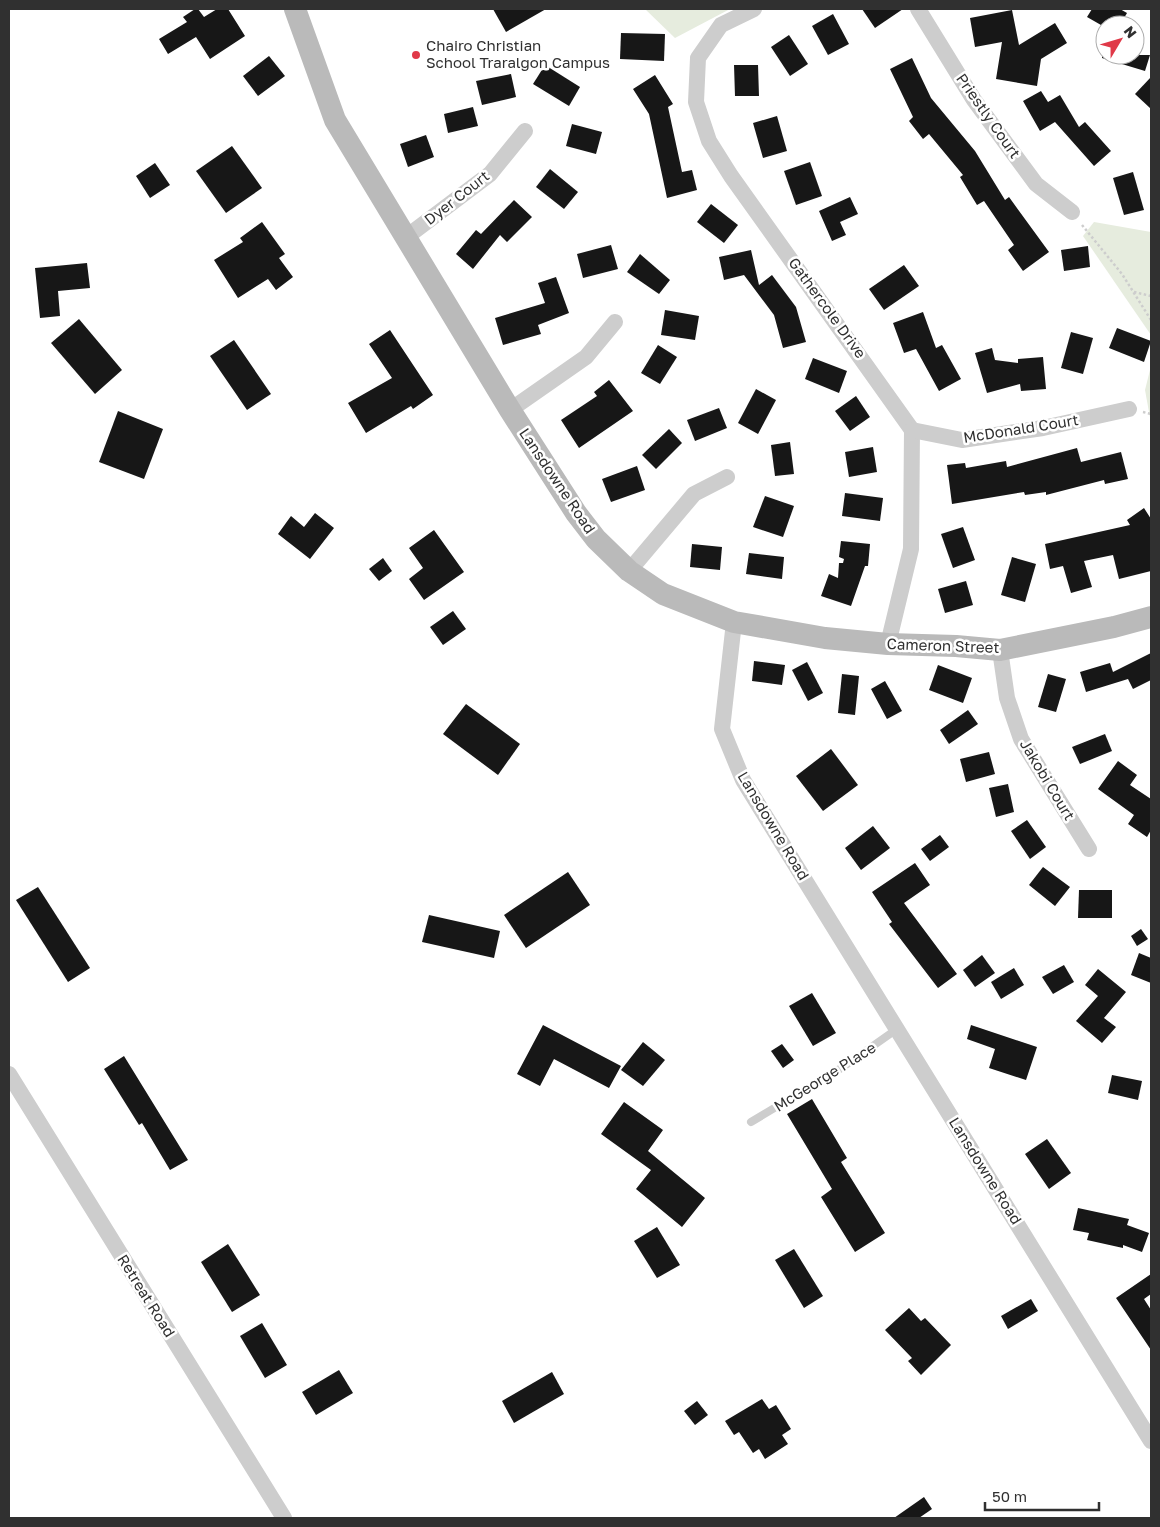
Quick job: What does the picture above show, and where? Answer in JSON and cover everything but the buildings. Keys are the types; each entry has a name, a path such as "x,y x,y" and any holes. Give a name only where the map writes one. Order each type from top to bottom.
{"street":[{"name":"Lansdowne Road","path":"295,9 335,120 510,410 576,514 596,538 629,571 663,594 734,622 722,729 743,780 1151,1441"},
{"name":"Gathercole Drive","path":"754,9 721,25 698,58 696,102 709,141 731,176 912,430"},
{"name":"Priestly Court","path":"918,9 974,100 1036,184 1072,212"},
{"name":"Dyer Court","path":"405,238 490,174 525,131"},
{"path":"510,410 586,357 615,322"},
{"name":"McDonald Court","path":"912,430 962,440 1042,428 1130,410"},
{"path":"888,644 911,548 912,430"},
{"path":"629,571 694,494 727,478"},
{"name":"Cameron Street","path":"734,622 825,638 888,644 956,646 1000,650 1151,617"},
{"name":"Jakobi Court","path":"1000,650 1007,698 1020,739 1089,849"},
{"name":"Retreat Road","path":"9,1074 284,1518"}],"lane":[{"name":"McGeorge Place","path":"751,1122 843,1067 897,1029"}],"path":[{"path":"1072,212 1122,274 1151,320"},
{"path":"1133,292 1151,296"}],"shaded area":[{"path":"645,9 730,9 675,38"},
{"path":"1094,222 1151,232 1151,335 1083,236"},
{"path":"1151,366 1151,423 1145,390"}],"place":[{"name":"Chairo Christian School Traralgon Campus","path":"416,55"}]}
